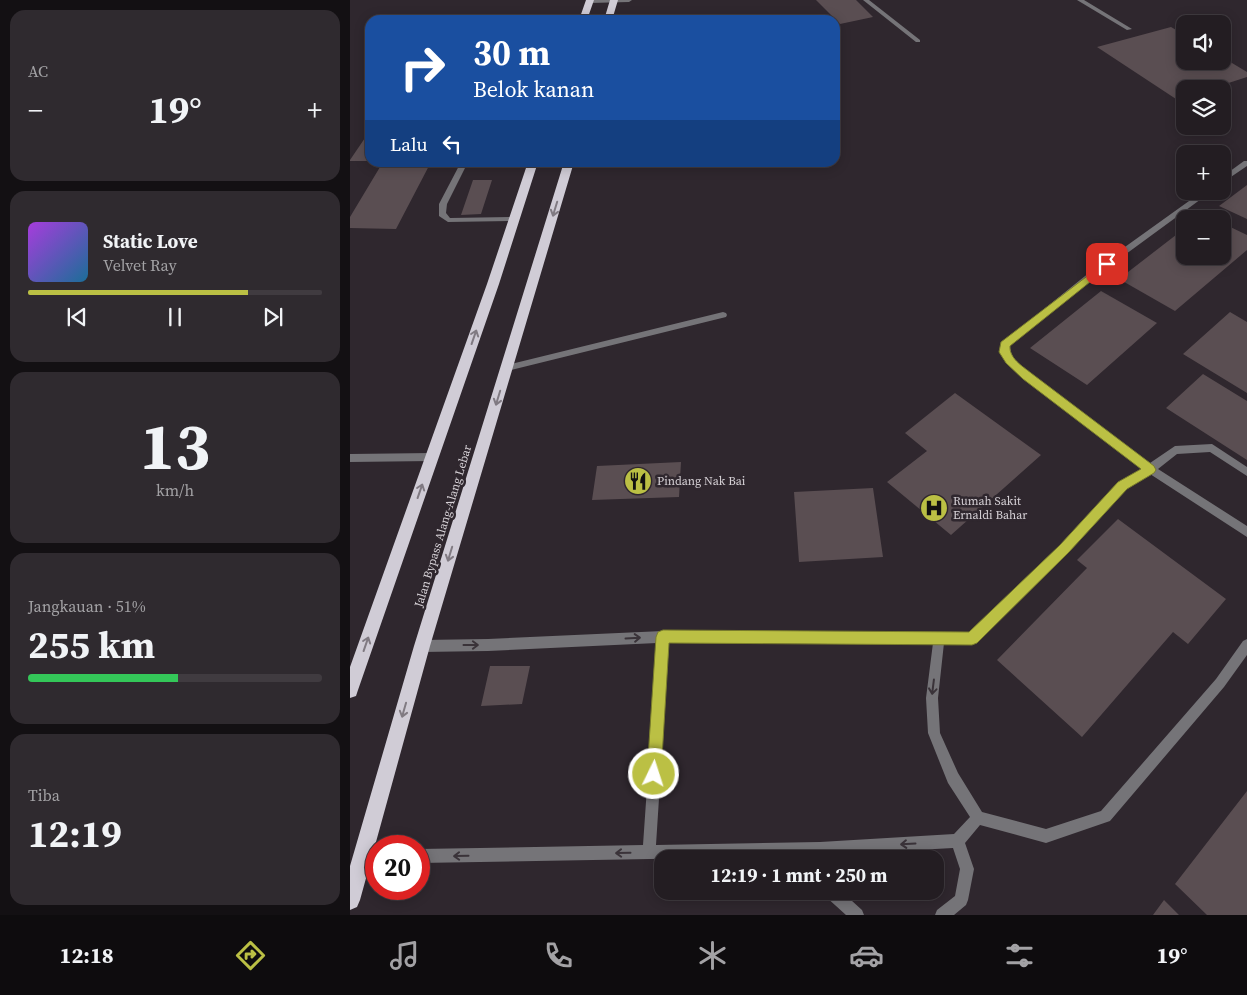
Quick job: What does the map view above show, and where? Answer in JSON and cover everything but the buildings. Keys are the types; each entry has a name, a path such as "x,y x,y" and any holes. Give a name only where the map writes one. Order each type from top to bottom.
{"highway":[{"path":"585,15 590,0"},
{"path":"610,15 614,0"},
{"path":"350,690 531,167"},
{"name":"Jalan Bypass Alang-Alang Lebar","path":"375,835 422,646 567,167"},
{"name":"Jalan Bypass Alang-Alang Lebar","path":"350,900 365,866"}],"street":[{"path":"590,0 629,0"},
{"path":"866,0 918,41"},
{"path":"1080,0 1129,29"},
{"path":"1231,175 1247,163"},
{"path":"462,167 443,204 442,214 448,220 514,219"},
{"path":"1196,200 1093,274 1005,344 1004,352 1027,376 1150,470 1247,532"},
{"path":"507,368 723,314"},
{"path":"422,646 663,637 972,638 1064,548 1122,485 1150,470 1175,450 1212,448 1247,472"},
{"path":"350,458 432,457"},
{"path":"649,852 663,637"},
{"path":"939,639 932,698 934,733 953,778 978,818 1046,836 1106,816 1220,682 1247,645"},
{"path":"866,850 957,842 978,818"},
{"path":"942,915 961,900 966,869 957,842"},
{"path":"430,856 654,852"},
{"path":"840,900 857,915"}],"place":[{"name":"Pindang Nak Bai","path":"638,481"},
{"name":"Rumah Sakit Ernaldi Bahar","path":"934,508"}],"route":[{"path":"654,774 663,637 972,638 1064,548 1122,485 1150,470 1027,376 1004,352 1005,344 1107,264"}]}
